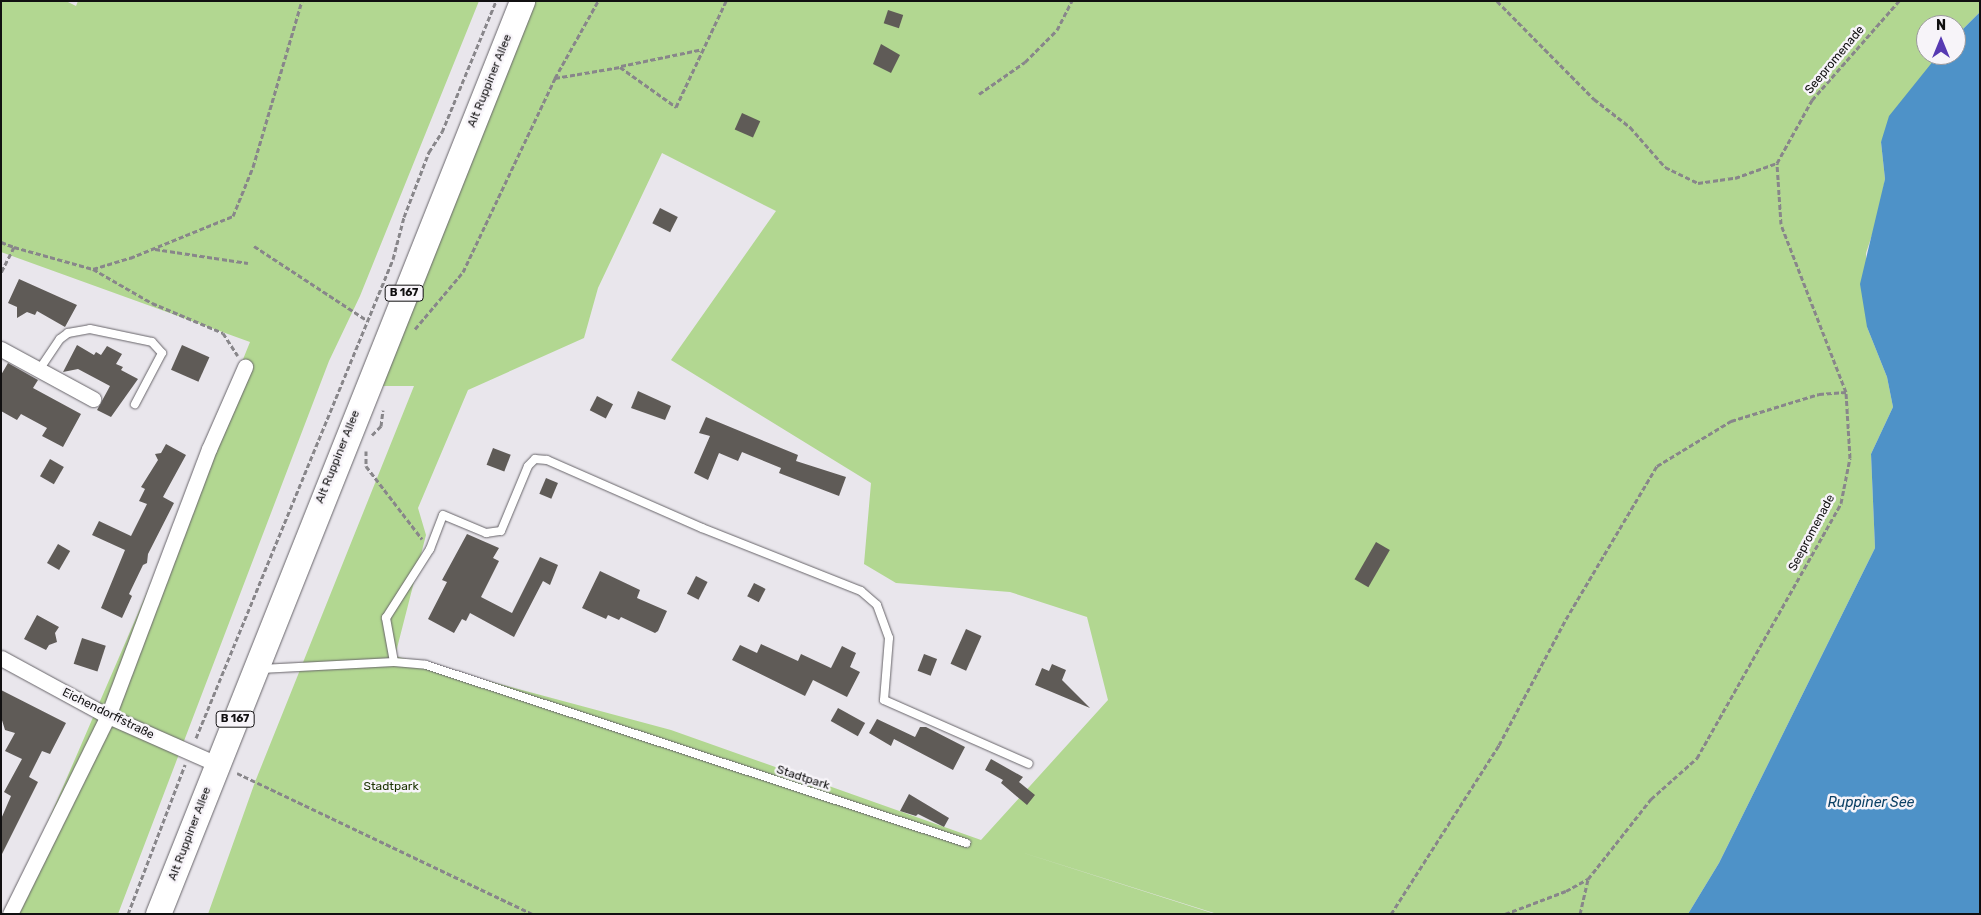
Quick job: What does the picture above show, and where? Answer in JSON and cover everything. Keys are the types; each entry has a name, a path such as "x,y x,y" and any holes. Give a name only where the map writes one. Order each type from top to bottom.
{"main road":[{"name":"Alt Ruppiner Allee","path":"158,914 254,669 522,1"}],"street":[{"path":"1,349 93,400"},
{"path":"10,914 108,716 209,449 244,367"},
{"name":"Eichendorffstraße","path":"1,658 108,716 218,764"}],"lane":[{"path":"39,370 60,339 68,333 90,328 152,342 162,353 135,404"},
{"path":"394,662 386,618 430,549 443,515 486,533 501,531 528,466 535,459 547,460 702,528 861,591 878,605 889,638 884,700 1028,764"},
{"name":"Stadtpark","path":"254,669 394,662 426,665 966,843"}],"path":[{"path":"93,269 153,249 233,216 253,167 302,1"},
{"path":"128,914 190,752 393,259 404,217 429,152 442,132 496,1"},
{"path":"413,332 463,272 555,78 598,1"},
{"path":"620,67 676,107 726,1"},
{"path":"979,94 1025,62 1057,30 1072,1"},
{"path":"1496,1 1594,99 1630,127 1665,167 1698,183 1735,178 1777,163"},
{"name":"Seepromenade","path":"1505,914 1566,892 1588,879 1650,799 1697,758 1841,503 1850,458 1846,392 1781,224 1777,163 1812,100 1899,1"},
{"path":"555,78 620,67 703,49"},
{"path":"1,242 93,269 152,303 223,333 244,367"},
{"path":"254,246 368,320"},
{"path":"1,272 14,247"},
{"path":"153,249 248,263"},
{"path":"1390,914 1499,745 1566,619 1657,466 1731,421 1819,394 1846,392"},
{"path":"370,438 380,426 384,401"},
{"path":"365,443 366,466 430,549"},
{"path":"218,764 532,914"},
{"path":"1580,914 1588,879"},
{"path":"914,914 926,914"}],"green space":[{"path":"1,1 66,1 76,6 78,1 479,1 360,296 329,361 118,914 8,914 174,530 250,342 1,252"},
{"path":"532,1 1980,1 1980,12 1966,26 1966,15 1916,15 1916,65 1931,65 1881,142 1885,179 1878,217 1866,253 1867,327 1887,377 1893,407 1871,454 1875,548 1719,863 1688,914 1217,914 989,842 1215,914 208,914 255,782 414,386 371,386","holes":["662,153 776,211 671,360 871,483 864,564 896,583 1010,592 1087,617 1108,700 981,840 671,730 395,656 426,535 418,508 468,390 584,338 598,288"]}],"water":[{"name":"Ruppiner See","path":"1980,12 1980,914 1688,914 1719,863 1875,548 1871,454 1893,407 1887,377 1867,327 1860,284 1885,179 1881,142 1889,116 1930,65 1966,65 1966,26"}],"building":[{"path":"888,10 903,15 899,28 884,23"},
{"path":"881,44 900,55 891,73 873,64"},
{"path":"742,113 760,121 753,138 735,129"},
{"path":"660,208 678,217 670,232 652,223"},
{"path":"19,279 77,305 65,327 37,311 35,315 27,312 17,318 17,307 8,303"},
{"path":"77,345 94,355 96,352 101,355 107,346 122,354 116,364 123,367 121,370 138,379 111,417 97,410 110,386 78,369 63,372"},
{"path":"182,345 209,357 198,382 171,370"},
{"path":"8,363 38,380 33,388 81,414 63,447 42,436 47,428 21,414 17,420 1,411 1,375"},
{"path":"638,391 671,406 665,420 631,408"},
{"path":"597,396 613,404 606,418 590,410"},
{"path":"706,417 798,455 796,461 846,477 839,496 779,473 781,468 742,452 738,461 719,453 708,480 694,473 710,436 699,433"},
{"path":"166,444 186,455 163,497 174,503 148,554 147,563 143,565 129,594 132,596 122,618 101,608 125,550 92,535 99,521 131,536 147,504 139,501 145,489 141,487 158,460 155,454 161,453"},
{"path":"493,448 511,455 504,472 487,465"},
{"path":"50,459 64,467 54,484 40,476"},
{"path":"546,478 558,483 551,499 539,494"},
{"path":"467,534 499,548 493,558 499,561 481,597 512,613 540,557 558,565 550,585 543,581 514,637 470,613 466,621 462,619 454,633 428,619 447,582 442,580"},
{"path":"1376,542 1390,550 1368,587 1354,579"},
{"path":"58,544 70,551 59,570 47,563"},
{"path":"600,571 640,590 637,598 667,611 658,631 655,633 621,617 619,620 608,615 606,619 582,608"},
{"path":"696,576 708,582 699,600 687,594"},
{"path":"754,583 766,589 759,602 747,596"},
{"path":"37,615 59,627 55,633 57,642 49,645 46,650 24,639"},
{"path":"966,629 982,636 966,671 951,664"},
{"path":"82,638 106,646 97,671 74,664"},
{"path":"761,644 798,661 801,654 831,668 842,646 856,653 850,667 860,672 847,697 813,680 805,696 732,660 740,645 757,653"},
{"path":"924,654 937,659 931,676 918,671"},
{"path":"1052,664 1066,670 1062,680 1090,708 1035,685 1042,668 1049,671"},
{"path":"1,690 66,723 50,754 42,751 29,777 38,782 1,856 1,819 11,796 4,792 22,759 5,751 15,733 5,730 1,717"},
{"path":"838,708 865,723 858,736 831,721"},
{"path":"877,719 915,737 920,727 926,727 965,747 953,770 894,739 891,746 869,733"},
{"path":"991,759 1023,777 1019,782 1035,795 1027,805 1001,783 1003,780 985,770"},
{"path":"909,794 949,818 944,827 918,814 916,816 900,811"}]}
